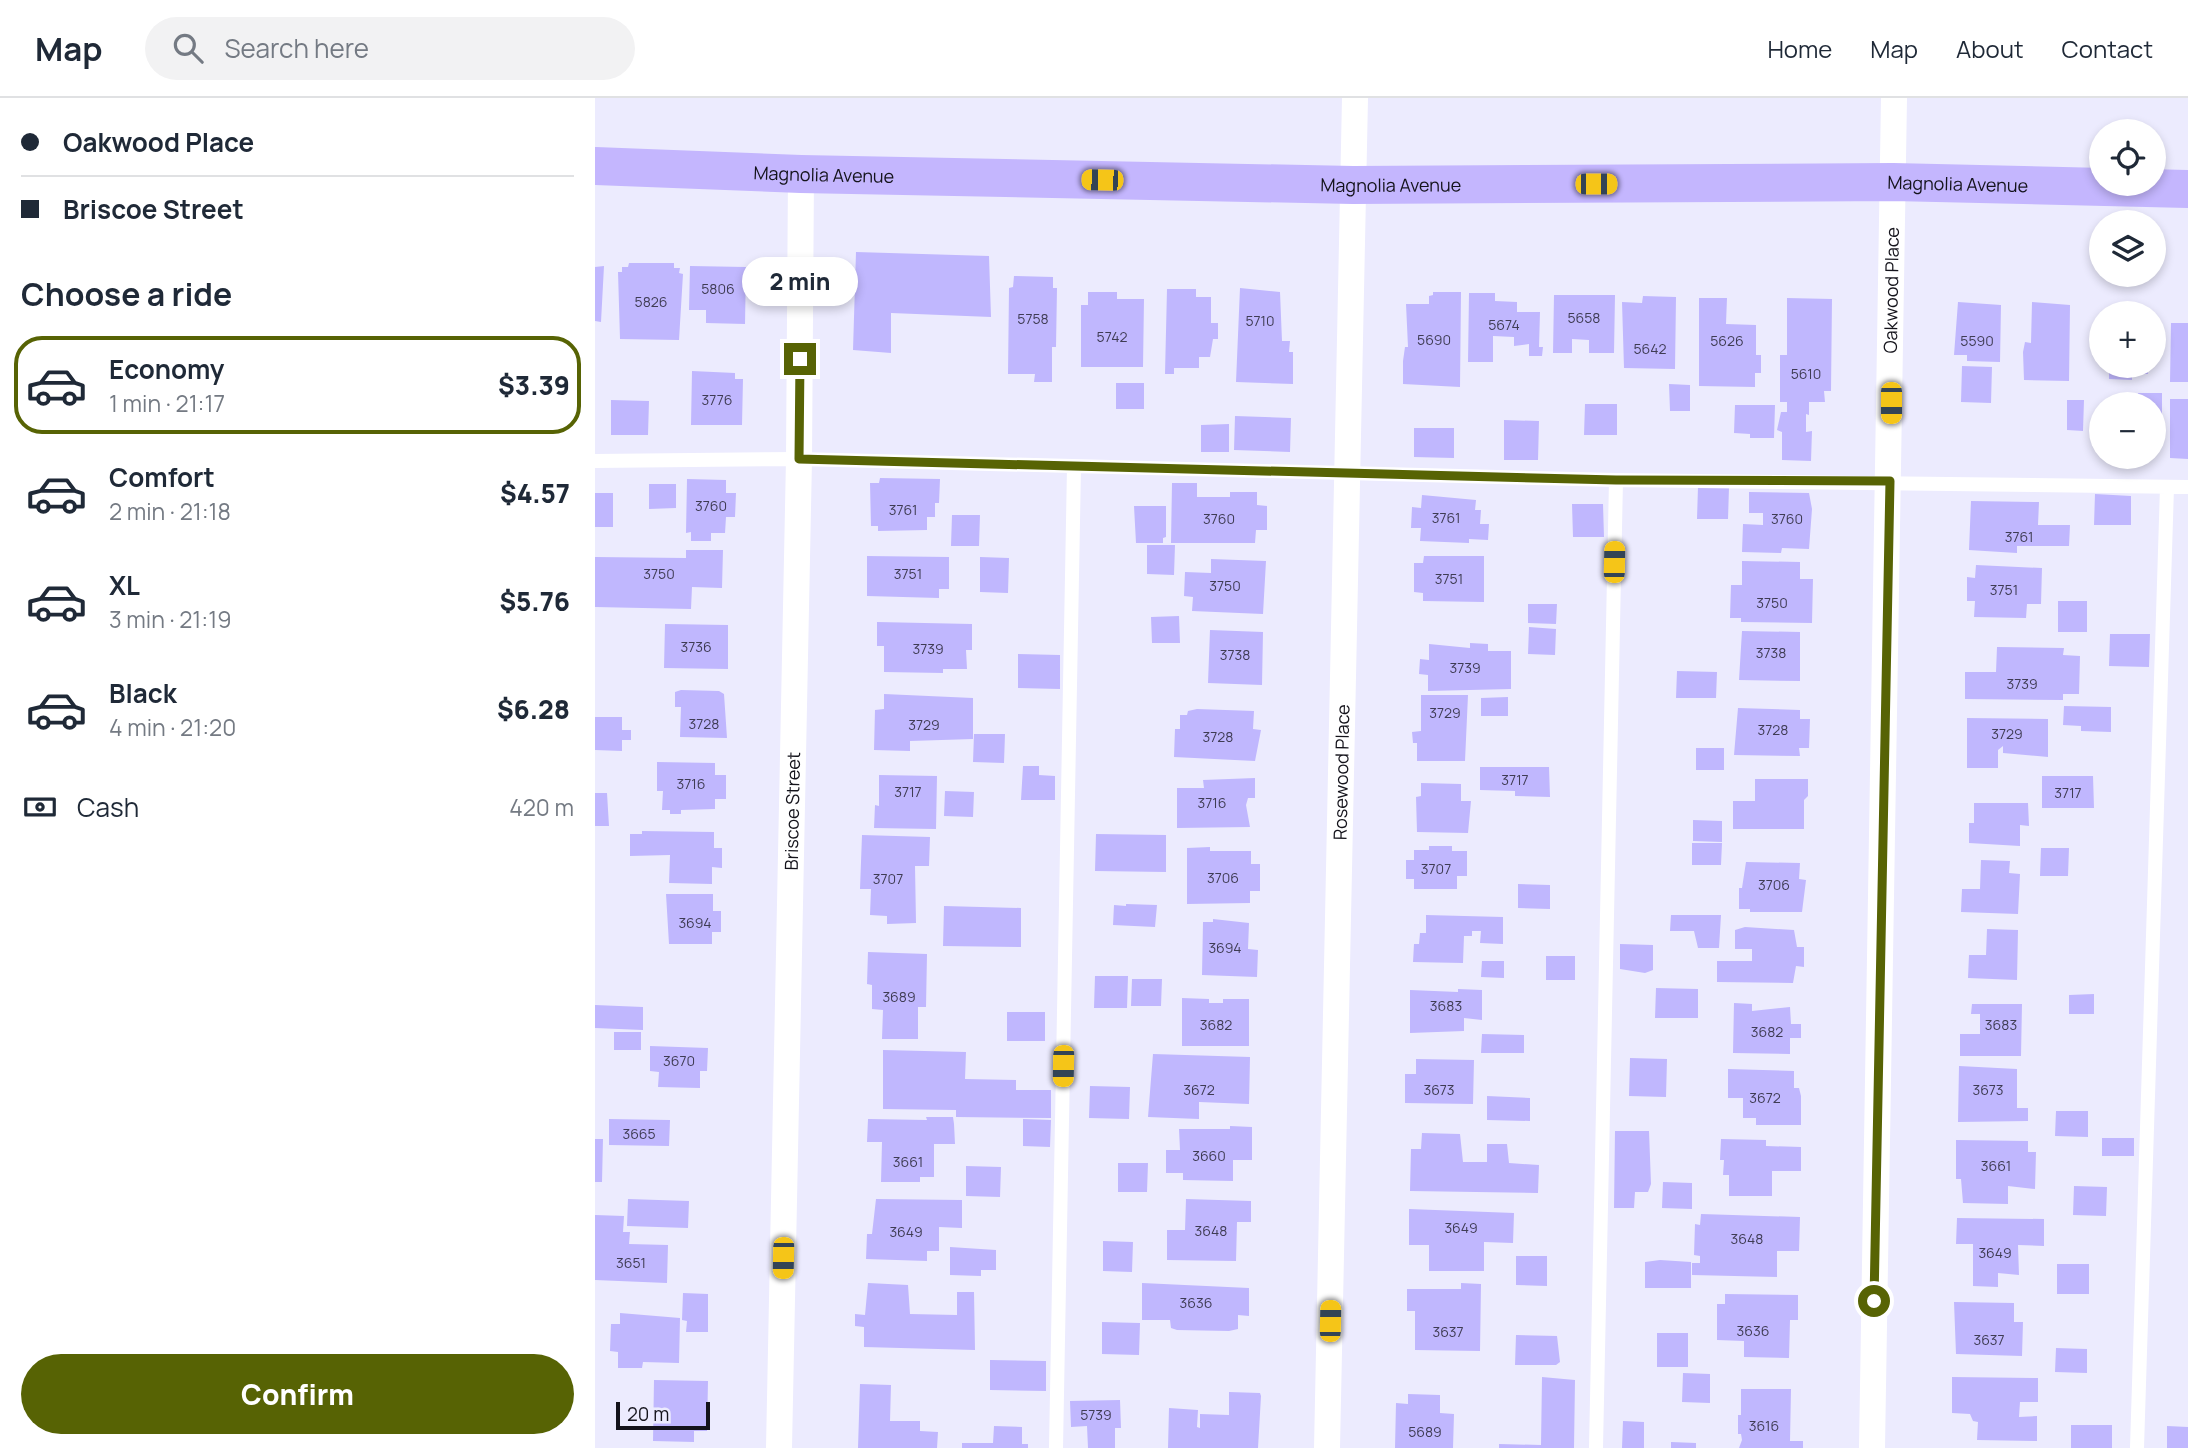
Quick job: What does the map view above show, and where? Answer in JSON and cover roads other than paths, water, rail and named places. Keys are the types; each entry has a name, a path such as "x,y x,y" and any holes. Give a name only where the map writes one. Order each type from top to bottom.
{"main road":[{"name":"Magnolia Avenue","path":"595,166 801,174 1353,185 1893,182 2188,189"}],"street":[{"name":"Rosewood Place","path":"1327,1448 1355,98"},
{"name":"Oakwood Place","path":"1872,1448 1890,481 1893,98"},
{"name":"Briscoe Street","path":"779,1448 799,459 801,174"}],"lane":[{"path":"595,461 799,459 1616,480 1890,481 2188,487"},
{"path":"1056,1448 1074,467"},
{"path":"1596,1448 1616,480"},
{"path":"2137,1448 2167,487"}]}
